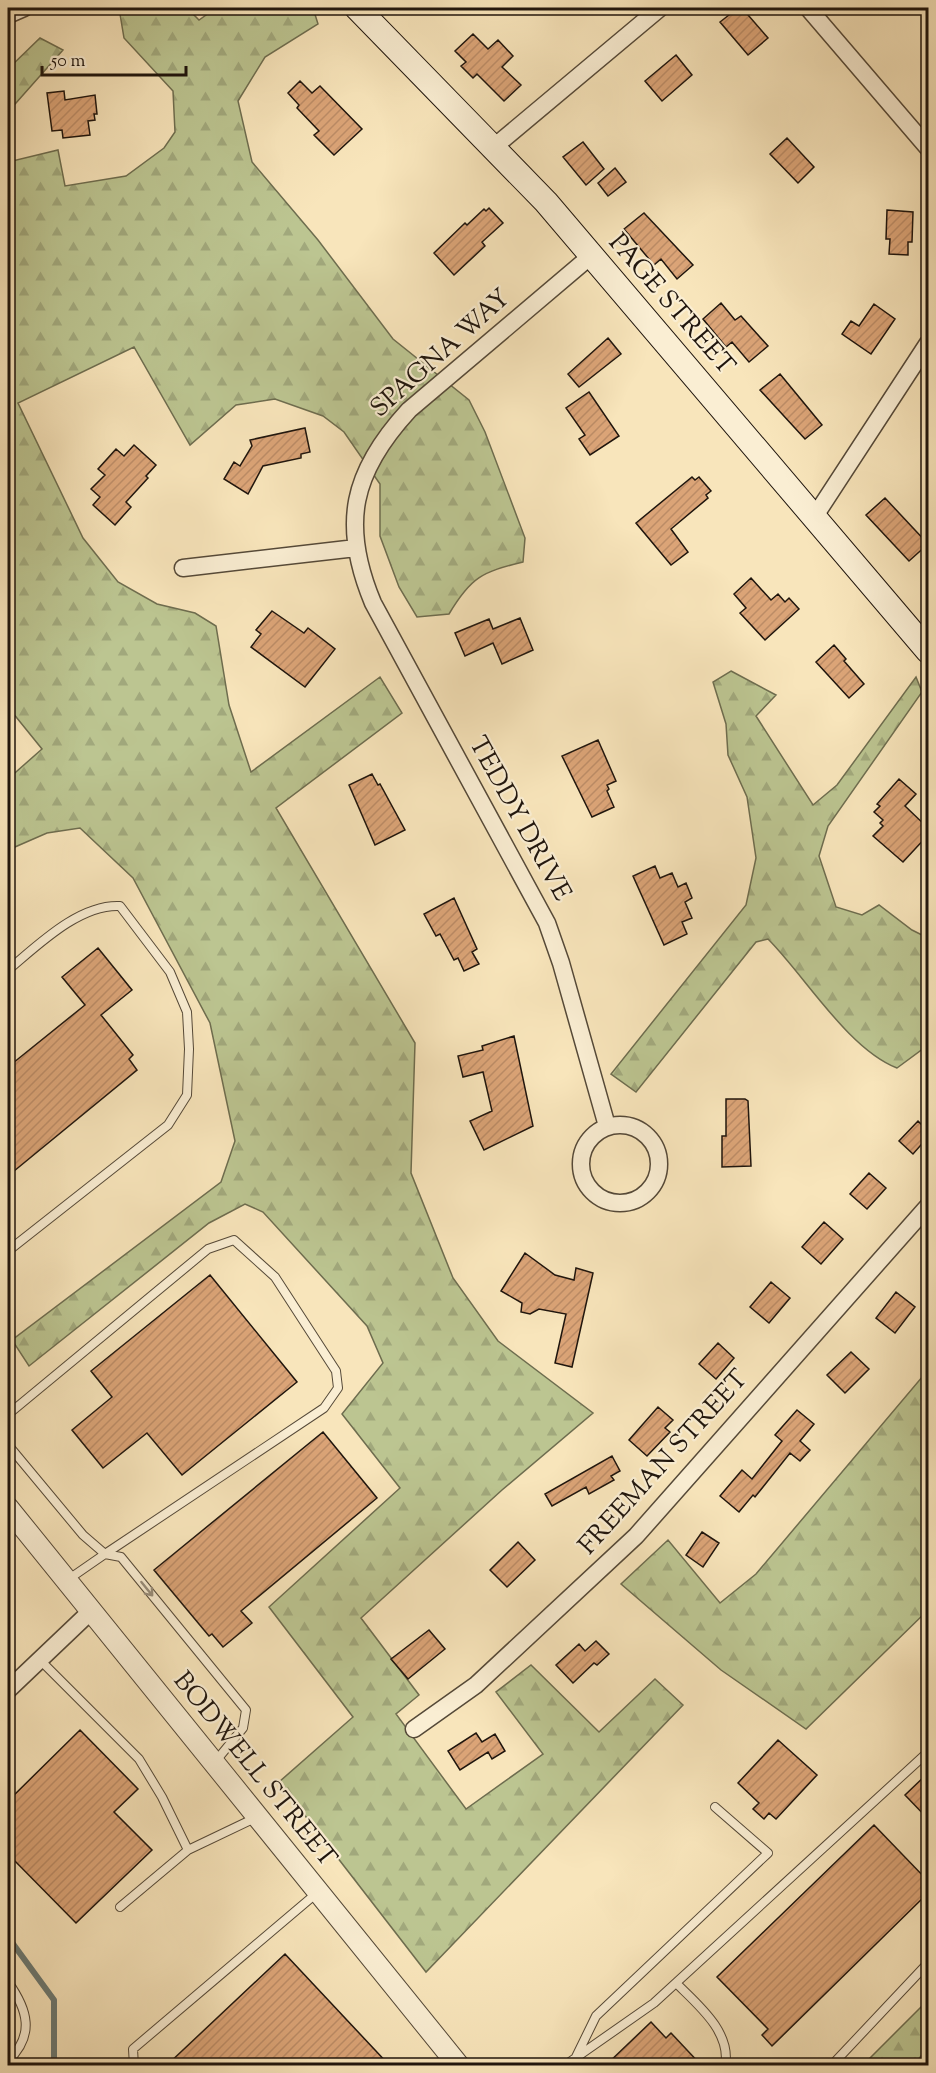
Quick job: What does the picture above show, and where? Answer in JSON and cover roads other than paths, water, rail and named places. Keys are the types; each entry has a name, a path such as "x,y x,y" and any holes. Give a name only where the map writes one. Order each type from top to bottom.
{"main road":[{"name":"PAGE STREET","path":"357,8 494,147 592,255 928,651"}],"street":[{"path":"8,15 24,8"},
{"path":"494,147 660,8"},
{"path":"808,8 928,148"},
{"name":"SPAGNA WAY","path":"356,548 355,516 359,492 367,466 385,436 409,410 592,255"},
{"path":"815,516 928,343"},
{"path":"183,568 356,548"},
{"name":"TEDDY DRIVE","path":"356,548 362,577 378,613 547,923 561,963 607,1126"},
{"path":"607,1126 634,1127 646,1134 659,1156 659,1169 649,1191 628,1203 615,1204 592,1193 584,1182 580,1169 581,1155 586,1143 595,1133 607,1126"},
{"name":"FREEMAN STREET","path":"414,1729 476,1685 628,1544 928,1206"},
{"name":"BODWELL STREET","path":"8,1508 459,2066"},
{"path":"8,1690 90,1612"}],"lane":[{"path":"8,970 73,921 103,905 120,906 173,979 186,1012 189,1049 187,1095 168,1125 8,1251"},
{"path":"8,1419 11,1412 208,1249 234,1240 275,1277 336,1371 338,1388 324,1408 66,1581"},
{"path":"8,1437 9,1446 83,1535 105,1554 121,1557 246,1710 243,1728 214,1763"},
{"path":"8,1608 8,1628"},
{"path":"39,1659 139,1759 162,1797 188,1850"},
{"path":"564,2066 654,2003 928,1752"},
{"path":"575,2057 596,2016 768,1853 715,1807"},
{"path":"120,1907 188,1850 258,1817"},
{"path":"134,2066 133,2049 319,1892"},
{"path":"831,2066 928,1963"},
{"path":"8,1982 23,2005 27,2019 19,2051 8,2061"},
{"path":"676,1983 704,2011 723,2039 726,2056 724,2066"}],"waterway":[{"path":"8,1937 54,2000 54,2066"}]}
